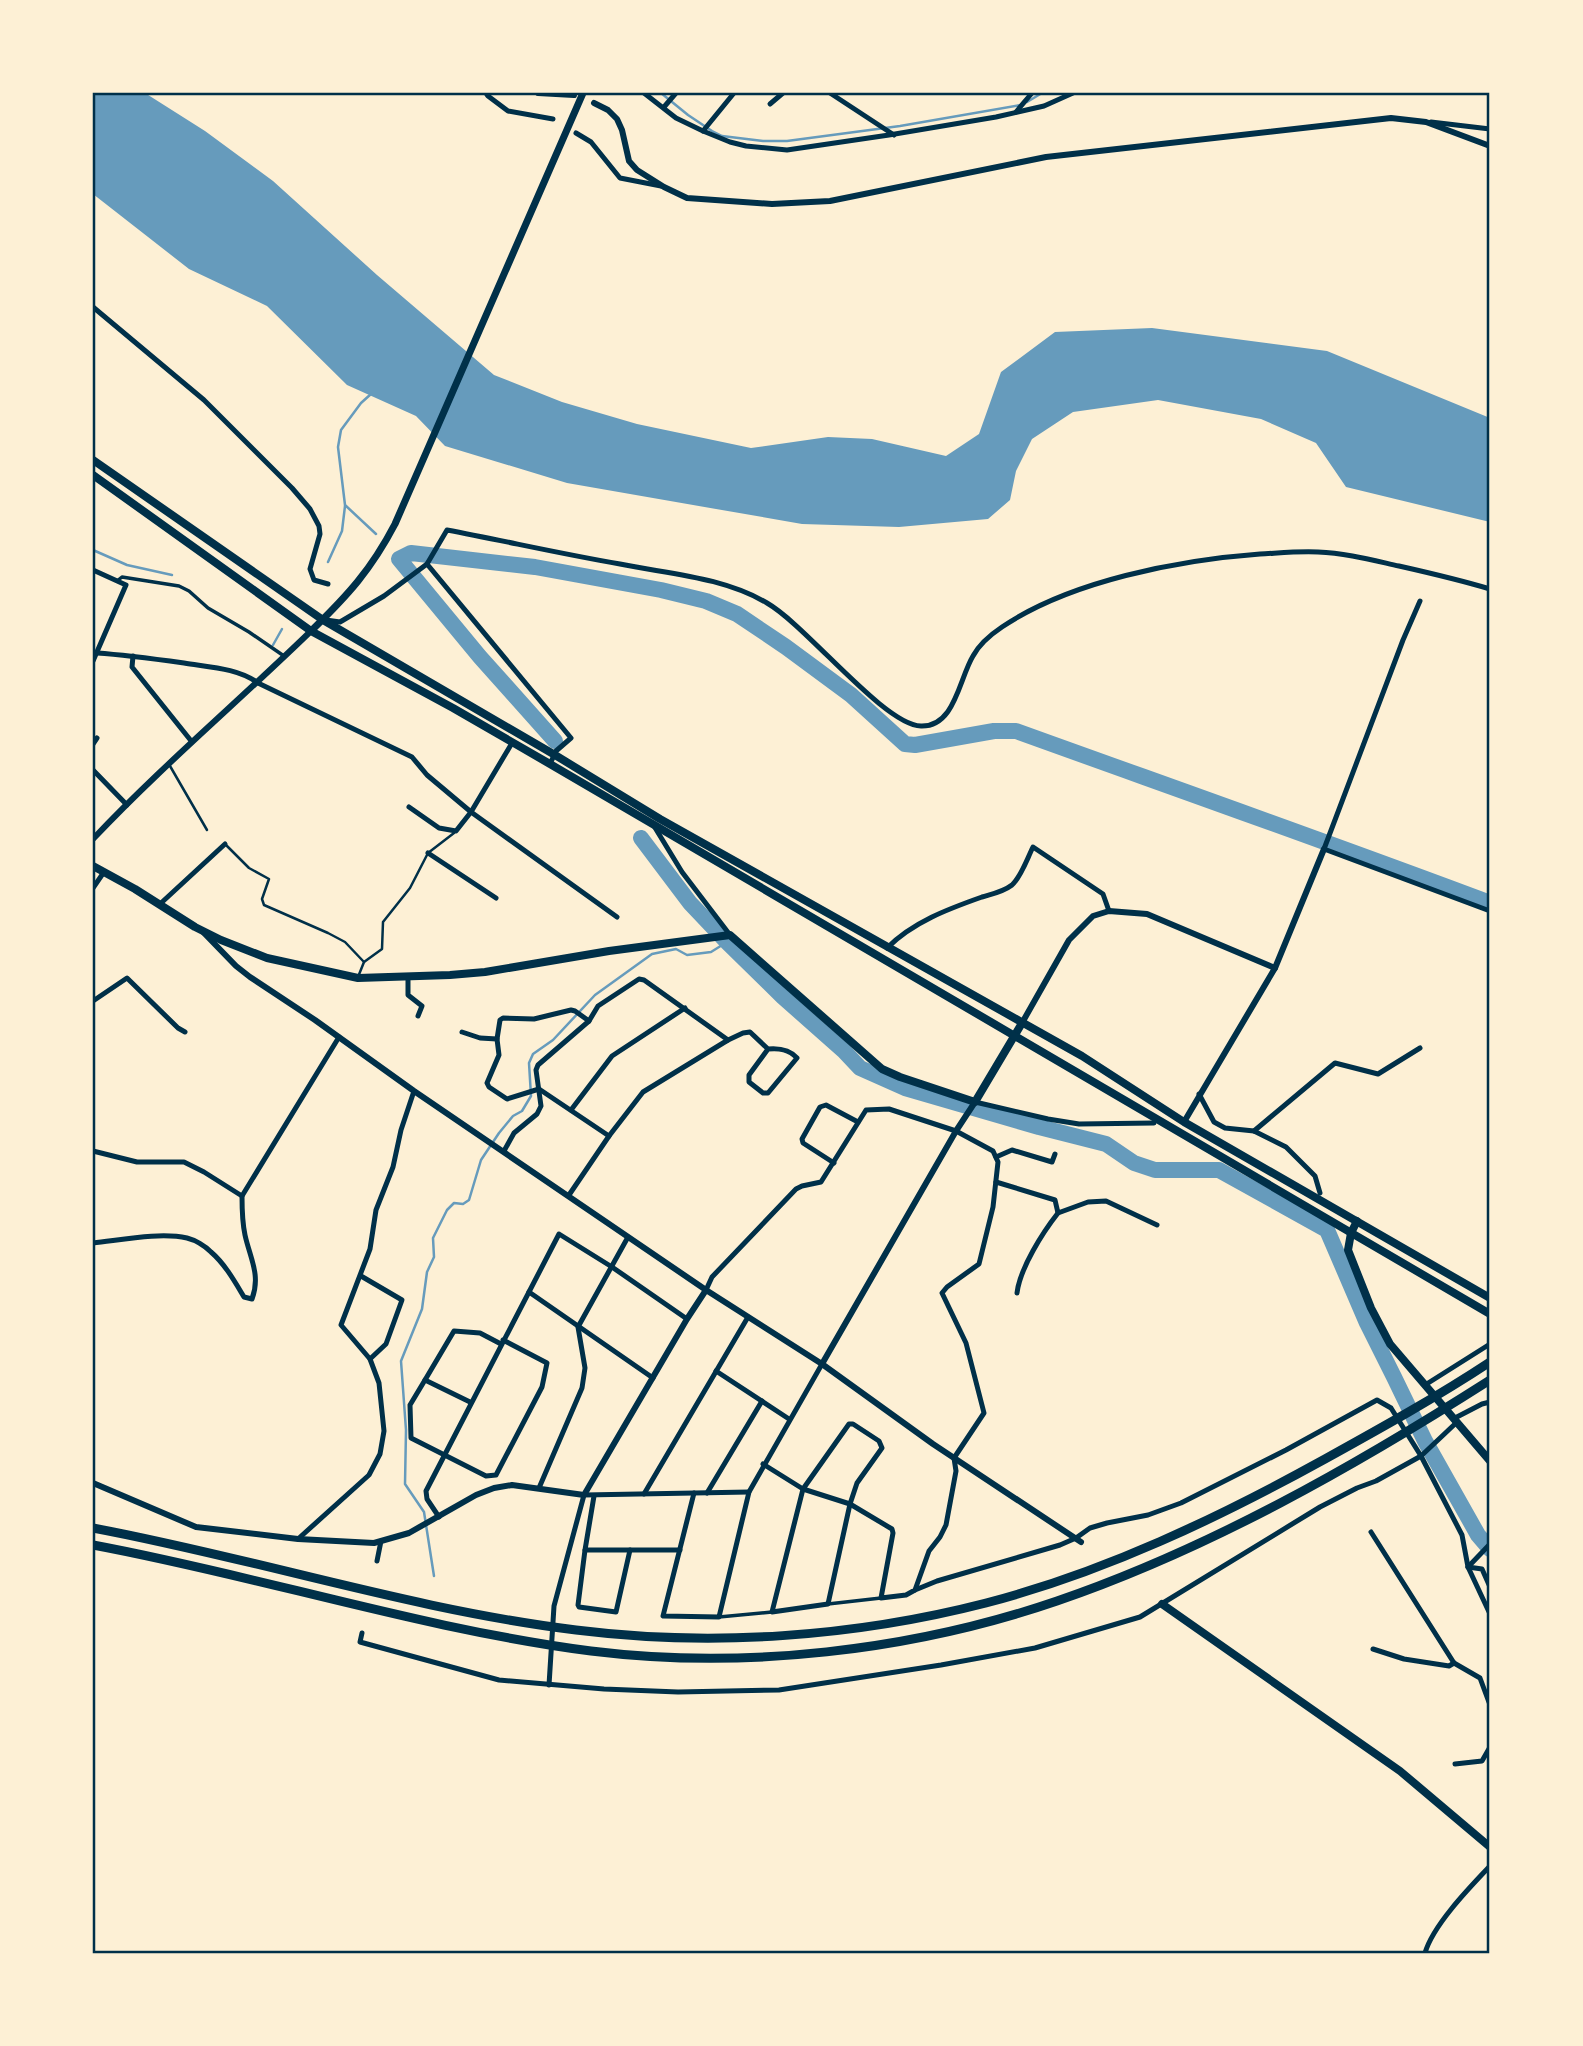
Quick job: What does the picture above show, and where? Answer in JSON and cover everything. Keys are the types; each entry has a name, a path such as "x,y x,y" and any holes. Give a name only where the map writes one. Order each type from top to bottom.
{"highway":[{"path":"93,1528 214,1552 468,1612 561,1628 671,1638 803,1633 899,1621 987,1603 1095,1567 1206,1521 1291,1478 1425,1403 1490,1362"},
{"path":"93,1545 217,1571 385,1613 505,1638 594,1651 678,1657 802,1654 863,1647 991,1621 1067,1598 1165,1559 1291,1497 1490,1380"}],"main road":[{"path":"311,631 346,598 383,547 405,502 578,94"},
{"path":"93,460 323,620 660,819 1082,1056 1184,1122 1490,1298"},
{"path":"93,475 311,631 550,764 1490,1314"},
{"path":"93,866 221,940 267,958 358,978 450,975 517,968 609,951 728,935 881,1069 975,1102 1022,1023"},
{"path":"1357,1221 1351,1233 1348,1250 1371,1308 1390,1344 1490,1461"},
{"path":"1159,1601 1400,1771 1490,1847"}],"street":[{"path":"486,93 508,111 554,119"},
{"path":"538,93 578,94"},
{"path":"645,93 676,117 730,142 787,150 996,117 1044,106 1073,93"},
{"path":"664,107 676,93"},
{"path":"703,131 734,93"},
{"path":"770,104 783,93"},
{"path":"830,93 894,135"},
{"path":"1016,112 1032,93"},
{"path":"594,103 608,110 617,119 629,161 637,170 664,187 687,198 772,204 830,201 1046,157 1391,118 1490,129"},
{"path":"1426,122 1490,146"},
{"path":"576,133 591,142 620,178 664,187"},
{"path":"93,307 204,400 310,509 320,526 319,542 310,569 314,580 328,584"},
{"path":"323,620 340,622 384,596 427,564 447,530 721,583 767,603 810,638 888,712 918,726 933,725 947,715 972,657 983,641 1001,627 1034,608 1077,591 1149,571 1231,556 1320,552 1357,556 1490,589"},
{"path":"427,564 572,738 556,751 550,764"},
{"path":"93,570 126,585 93,661"},
{"path":"117,581 122,577 178,586 285,657"},
{"path":"1184,1122 1275,968 1420,601"},
{"path":"93,839 311,631"},
{"path":"97,653 217,668 249,676 412,757 426,775 471,811 617,916"},
{"path":"133,656 132,667 192,742"},
{"path":"409,807 439,828 456,831 512,743"},
{"path":"93,770 127,805"},
{"path":"654,826 682,872 728,935"},
{"path":"160,904 225,844"},
{"path":"887,948 900,935 923,921 1005,890 1014,883 1033,847 1103,894 1109,911"},
{"path":"1324,849 1490,911"},
{"path":"428,853 496,898"},
{"path":"93,888 104,872"},
{"path":"1022,1023 1069,940 1094,916 1109,911 1147,914 1275,968"},
{"path":"200,929 250,977 414,1091 1079,1540"},
{"path":"408,976 408,995 422,1006 418,1016"},
{"path":"93,1001 127,978 185,1032"},
{"path":"504,1151 514,1133 537,1114 541,1103 537,1067 589,1021 598,1006 639,979 728,1040 643,1092 569,1195"},
{"path":"571,1110 612,1056 685,1008"},
{"path":"540,1089 507,1099 489,1087 487,1083 499,1055 498,1023 503,1018 534,1019 571,1010 589,1021"},
{"path":"462,1032 480,1038 497,1039"},
{"path":"723,1042 743,1032 750,1032 768,1049 778,1048 797,1058 768,1093 762,1093 749,1082 749,1075 768,1049"},
{"path":"93,1242 161,1237 187,1238 212,1253 244,1297 252,1299 255,1265 242,1219 243,1196 339,1037"},
{"path":"1254,1131 1335,1063 1378,1074 1420,1048"},
{"path":"540,1089 609,1136"},
{"path":"298,1539 369,1475 380,1454 384,1431 379,1383 370,1359 341,1325 370,1249 376,1210 393,1167 401,1130 414,1091"},
{"path":"1199,1094 1214,1122 1225,1128 1254,1131 1286,1147 1315,1176 1320,1193"},
{"path":"719,1617 749,1492 975,1102 1079,1124 1154,1123"},
{"path":"834,1163 803,1143 802,1139 820,1107 825,1105 858,1122"},
{"path":"549,1685 554,1606 584,1495 712,1277 796,1189 821,1182 866,1110 889,1109 956,1131 993,1151 998,1162 993,1207 979,1264 947,1287 943,1293 966,1343 984,1413 954,1458 957,1471 946,1525 929,1550 915,1590"},
{"path":"996,1157 1012,1150 1052,1162 1055,1154"},
{"path":"93,1151 137,1162 184,1162 204,1171 243,1196"},
{"path":"996,1182 1055,1200 1058,1213"},
{"path":"1017,1293 1024,1270 1047,1227 1058,1213 1088,1202 1106,1201 1157,1225"},
{"path":"439,1517 427,1499 426,1491 559,1234 687,1319"},
{"path":"539,1488 582,1388 585,1368 578,1327 628,1237"},
{"path":"361,1276 402,1300 386,1345 370,1359"},
{"path":"528,1292 653,1378"},
{"path":"644,1494 748,1317"},
{"path":"454,1331 480,1333 547,1363 542,1387 496,1475 486,1476 411,1438 410,1405 425,1380 454,1331"},
{"path":"1424,1385 1490,1344"},
{"path":"716,1371 789,1419"},
{"path":"425,1380 470,1402"},
{"path":"694,1493 663,1616 719,1617 906,1595 936,1581 1079,1540 1090,1528 1148,1515 1181,1503 1377,1400 1391,1408 1462,1535 1468,1567 1490,1614"},
{"path":"707,1493 762,1401"},
{"path":"362,1633 360,1642 499,1680 678,1692 779,1690 1035,1648 1140,1617 1159,1601 1320,1507 1376,1481 1420,1456 1455,1421 1490,1402"},
{"path":"772,1612 803,1489 846,1427 853,1423 879,1441 882,1448 857,1483 828,1604"},
{"path":"763,1464 803,1489 850,1504 892,1529 881,1598"},
{"path":"93,1483 196,1527 298,1539 374,1543 409,1533 477,1495 512,1485 594,1496 749,1492"},
{"path":"594,1496 579,1607 616,1612 630,1550"},
{"path":"1371,1532 1454,1663 1480,1678 1490,1705"},
{"path":"377,1561 381,1541"},
{"path":"1468,1567 1490,1544"},
{"path":"585,1550 680,1550"},
{"path":"1468,1567 1482,1569 1490,1587"},
{"path":"1373,1649 1404,1659 1449,1666 1454,1663"},
{"path":"1455,1764 1482,1761 1490,1747"},
{"path":"1425,1953 1436,1931 1461,1897 1490,1866"}],"lane":[{"path":"169,764 207,830"},
{"path":"358,978 364,962 382,949 383,922 410,888 428,853 456,831"},
{"path":"225,844 249,869 268,878 262,899 264,905 345,942 364,962"}],"water":[{"path":"93,93 145,93 205,131 273,181 494,375 562,402 637,424 751,448 828,437 872,439 946,456 979,434 1001,372 1055,332 1152,328 1327,351 1490,418 1490,522 1346,487 1316,443 1261,419 1158,400 1073,412 1032,439 1016,471 1010,500 988,519 899,527 802,524 567,483 445,446 416,416 347,385 267,306 189,269 93,194"}],"waterway":[{"path":"661,93 688,115 722,136 763,141 787,141 900,126 1021,105"},
{"path":"1027,102 1042,93"},
{"path":"371,394 341,430 338,447 345,505 376,534"},
{"path":"328,562 342,531 345,506"},
{"path":"93,550 127,565 172,575"},
{"path":"555,741 480,657 399,559 411,553 535,567 706,601 737,614 786,647 851,695 905,744 915,745 994,731 1016,731 1490,903"},
{"path":"395,554 399,559"},
{"path":"273,645 282,629"},
{"path":"641,838 690,903 727,942 860,1068 905,1088 1106,1144 1134,1163 1155,1170 1219,1170 1327,1230 1367,1323 1425,1441 1478,1535 1490,1549"},
{"path":"434,1576 424,1512 405,1484 406,1430 401,1361 422,1309 427,1272 434,1257 433,1238 447,1210 454,1203 463,1204 469,1200 481,1160 499,1133 513,1116 522,1111 531,1096 529,1063 533,1054 553,1040 595,995 652,954 676,949 687,955 711,952 727,942"}]}
